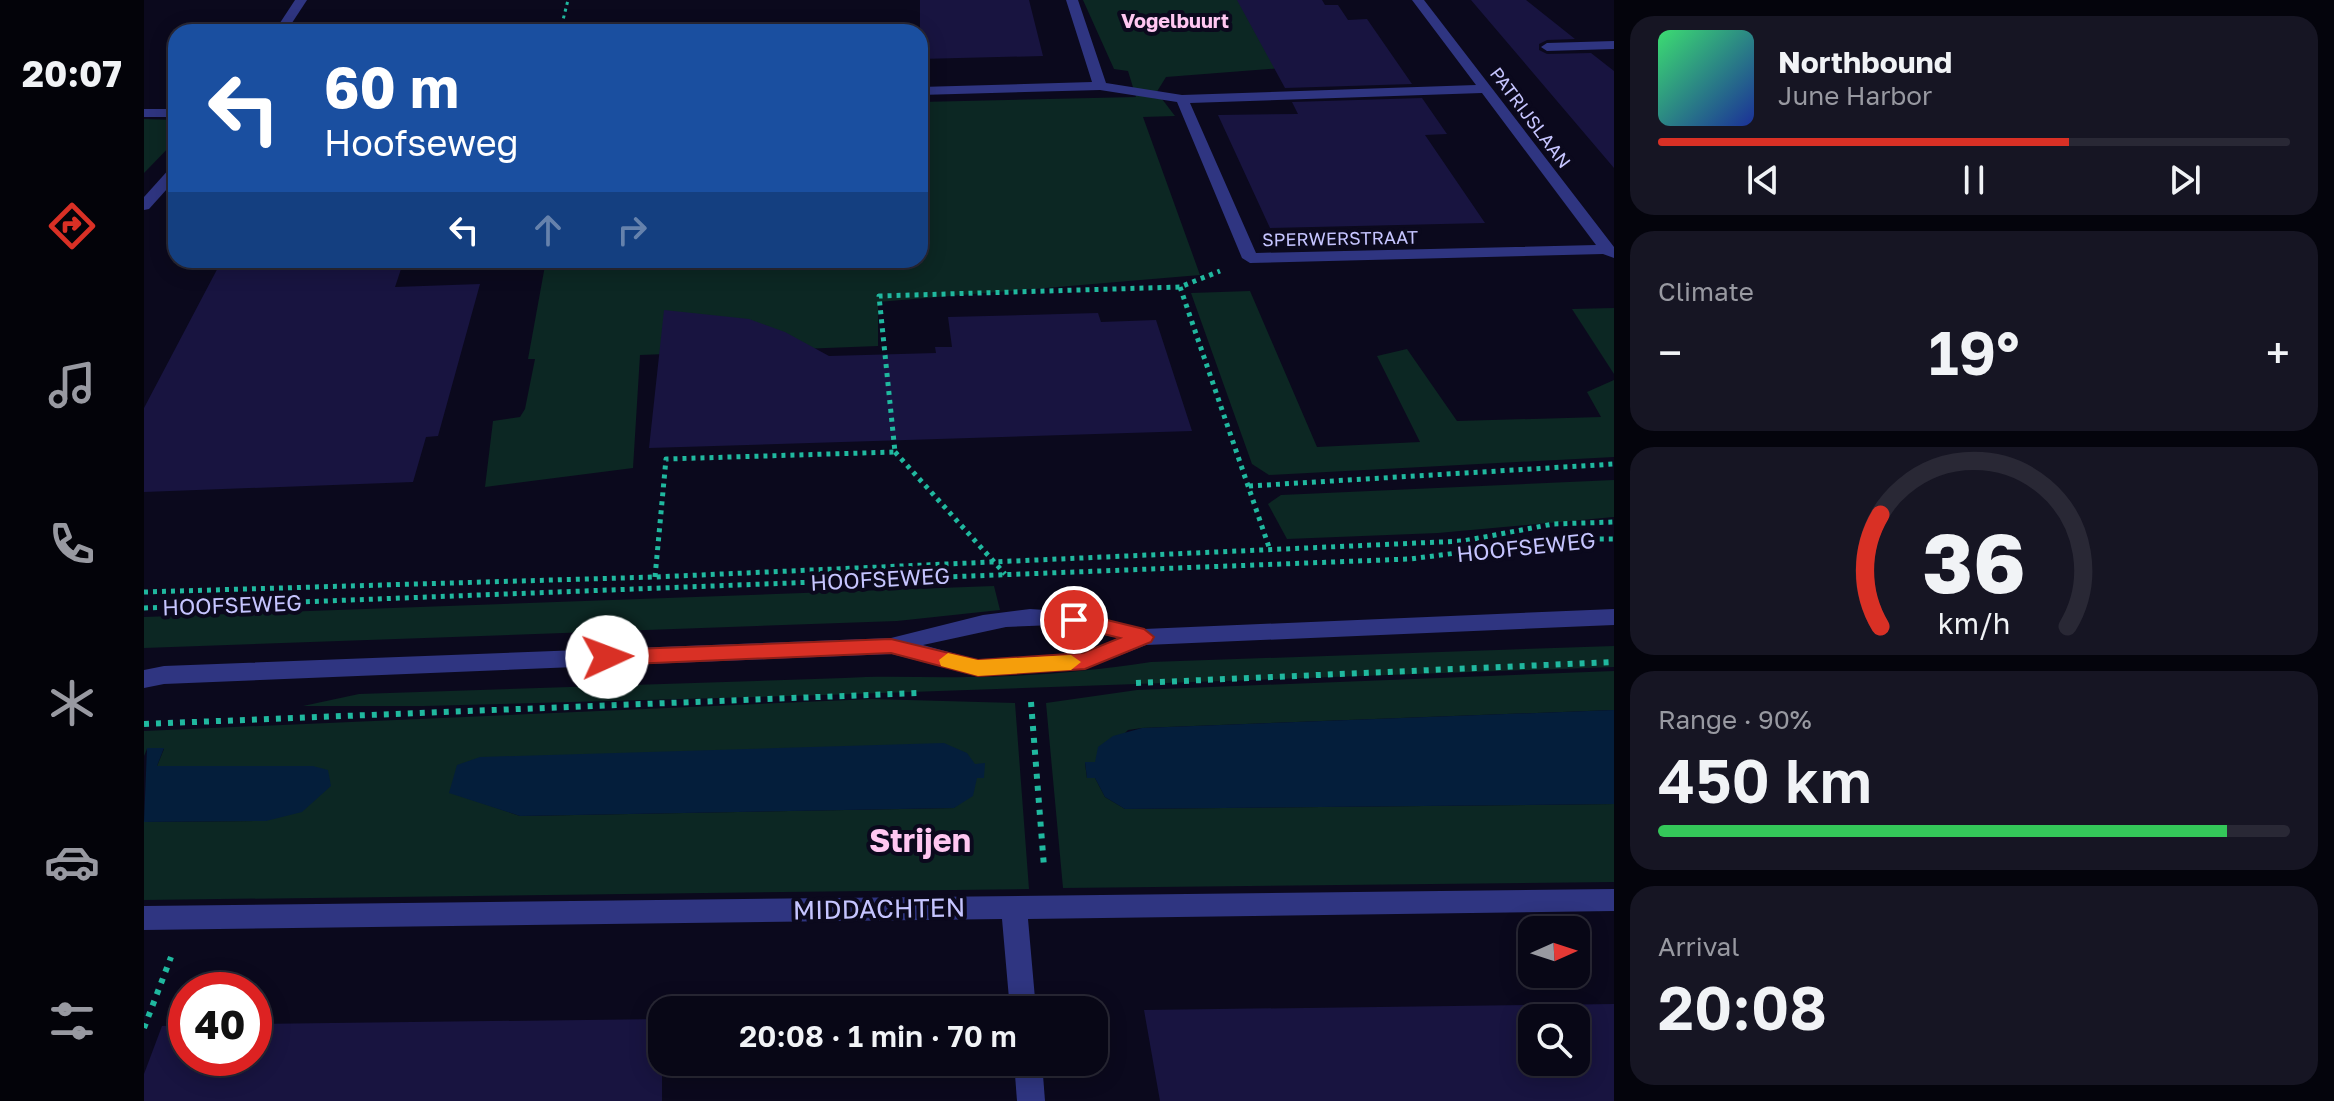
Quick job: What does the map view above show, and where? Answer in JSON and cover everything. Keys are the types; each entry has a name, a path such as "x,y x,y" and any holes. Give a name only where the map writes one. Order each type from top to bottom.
{"street":[{"path":"285,24 301,0"},
{"path":"1072,0 1100,86"},
{"name":"PATRIJSLAAN","path":"1418,0 1609,252"},
{"path":"1547,47 1614,45"},
{"path":"928,91 1100,86 1182,99 1483,89"},
{"name":"SPERWERSTRAAT","path":"1182,99 1250,258 1609,252"},
{"path":"144,113 168,113"},
{"path":"144,206 168,179"},
{"path":"151,675 891,646 972,624 1014,620 1074,620 1144,637 1614,617"},
{"path":"891,646 978,668 1085,661 1144,637"},
{"name":"MIDDACHTEN","path":"144,918 1614,900"},
{"path":"1014,908 1022,996"},
{"path":"1029,1076 1031,1101"}],"path":[{"path":"562,24 568,0"},
{"path":"655,577 666,459 895,452 879,296 1180,287 1250,258"},
{"path":"1180,287 1270,550"},
{"path":"1249,486 1614,464"},
{"path":"144,592 655,577 1463,541 1553,524 1614,522"},
{"name":"HOOFSEWEG","path":"144,608 1410,559 1565,539 1614,539"},
{"path":"1123,683 1614,662"},
{"path":"144,724 924,693"},
{"path":"144,1028 186,918"}],"green space":[{"path":"1083,0 1243,0 1282,68 1166,77 1153,98 1162,99 1175,116 1143,117 1200,275 878,302 878,346 640,355 633,468 485,487 493,421 520,417 525,409 535,359 528,359 545,268 928,268 928,102 1136,97 1128,71 1114,69"},
{"path":"144,119 168,120 168,148 144,173"},
{"path":"1250,291 1317,447 1420,442 1377,356 1407,349 1457,421 1601,417 1587,392 1614,380 1614,457 1269,475 1252,464 1191,293"},
{"path":"1614,308 1614,374 1572,309"},
{"path":"1614,480 1614,517 1438,533 1287,539 1268,504 1281,495"},
{"path":"994,586 1000,610 897,621 144,648 144,617"},
{"path":"1614,646 1614,667 825,695 424,706 303,706 359,694 860,677 1013,676 1151,662"},
{"path":"1614,671 1614,710 1142,728 1128,730 1095,763 1085,763 1087,778 1095,778 1105,797 1125,809 1614,804 1614,882 1063,888 1046,703 1137,690"},
{"path":"872,699 1015,703 1029,889 144,900 144,822 266,821 313,766 157,766 164,749 147,749 144,756 144,731","holes":["984,764 954,808 520,816 449,792"]}],"water":[{"path":"1614,710 1614,804 1125,809 1105,797 1095,778 1087,778 1085,762 1095,762 1098,747 1113,736 1142,728"},
{"path":"944,743 967,753 975,764 985,763 984,778 977,778 973,796 954,808 520,816 449,793 457,765 480,757"},
{"path":"147,748 164,748 157,766 313,766 328,770 331,786 302,812 266,821 144,822"}],"building":[{"path":"920,0 1029,0 1043,56 928,59 928,24 920,24"},
{"path":"1237,0 1322,0 1325,5 1338,5 1348,20 1367,19 1412,84 1285,88"},
{"path":"1471,0 1526,0 1575,39 1547,40 1539,44 1539,50 1547,54 1591,53 1614,71 1614,168"},
{"path":"1422,98 1447,134 1425,135 1485,223 1270,228 1218,115 1298,114 1292,102"},
{"path":"218,268 401,268 395,287 480,284 438,436 426,437 413,482 144,492 144,408"},
{"path":"664,310 749,319 785,332 829,356 936,353 935,347 952,347 948,317 1098,313 1101,322 1156,320 1192,431 649,448"},
{"path":"1590,1004 1614,1004 1614,1101 1160,1101 1144,1010 1518,1005 1518,1076 1590,1076"},
{"path":"648,1019 648,1076 662,1076 662,1101 144,1101 144,1074 162,1026 168,1026 168,1076 272,1076 272,1024"}],"slow traffic":[{"path":"948,660 978,668 1071,662"}],"district":[{"name":"Vogelbuurt","path":"1175,21"},
{"name":"Strijen","path":"920,841"}],"route":[{"path":"607,657 891,646 978,668 1085,661 1144,637 1074,620"}]}
